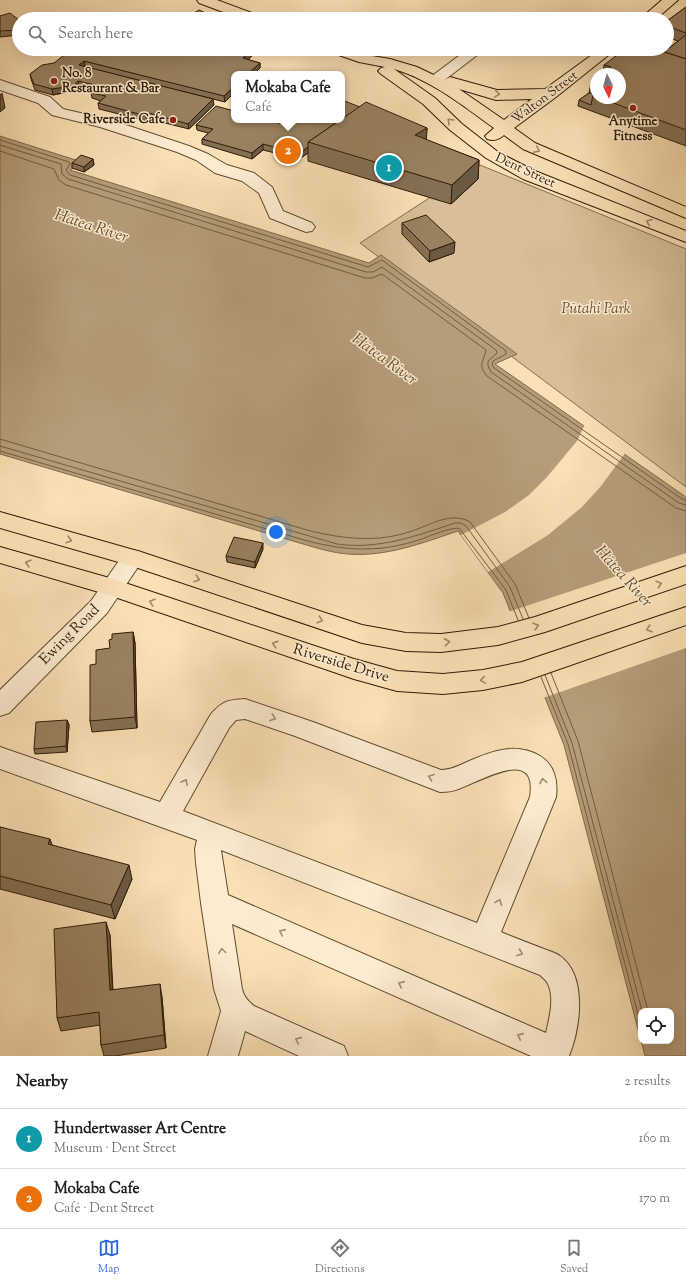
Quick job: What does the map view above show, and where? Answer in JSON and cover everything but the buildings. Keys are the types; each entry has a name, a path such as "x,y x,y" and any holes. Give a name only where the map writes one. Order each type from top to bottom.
{"main road":[{"path":"204,0 236,12"},
{"path":"656,12 671,0"},
{"name":"Dent Street","path":"355,56 364,59 385,62 438,83 465,100 529,146 686,212"},
{"name":"Walton Street","path":"480,146 600,56"},
{"name":"Dent Street","path":"364,59 420,93 456,127 492,155 529,175 686,237"},
{"path":"418,74 496,95 551,94"},
{"path":"0,520 133,558 362,634 406,642 441,643 498,636 537,626 686,575"},
{"name":"Riverside Drive","path":"0,555 113,588 354,669 397,681 443,684 483,680 522,672 686,616"}],"street":[{"path":"437,79 468,56"},
{"path":"0,85 44,100 58,112 104,123 183,149 202,157 221,169 248,177 266,192 276,214 306,227"},
{"name":"Ewing Road","path":"0,706 99,607 133,558"},
{"path":"166,816 220,721 230,710 245,709 262,714 440,781 447,782 500,761 515,758 525,759 539,768 544,779 543,797 484,938"},
{"path":"0,758 212,833 550,965 558,975 564,990 565,1012 563,1026 555,1054 215,903"},
{"path":"212,833 208,849 228,990 232,1004 236,1010 244,1016 333,1056"},
{"path":"223,1056 236,1010"}],"green space":[{"name":"Pūtahi Park","path":"480,165 686,249 686,487 360,243"}],"water":[{"name":"Hātea River","path":"0,136 82,162 70,170 369,263 381,255 517,354 495,364 686,497 686,1056 645,1056 642,1044 674,1044 674,1008 638,1008 638,1029 564,745 503,593 458,531 404,548 377,553 348,554 325,550 0,454"}],"pier":[{"path":"585,424 626,452 601,486 582,507 548,535 488,572 461,535 505,512 529,495 547,477 577,441"},
{"path":"686,553 686,648 543,698 508,612"}],"place":[{"name":"No. 8 Restaurant & Bar","path":"54,81"},
{"name":"Anytime Fitness","path":"633,108"},
{"name":"Riverside Cafe","path":"173,120"},
{"name":"Mokaba Cafe","path":"288,151"},
{"name":"Hundertwasser Art Centre","path":"389,168"}]}
